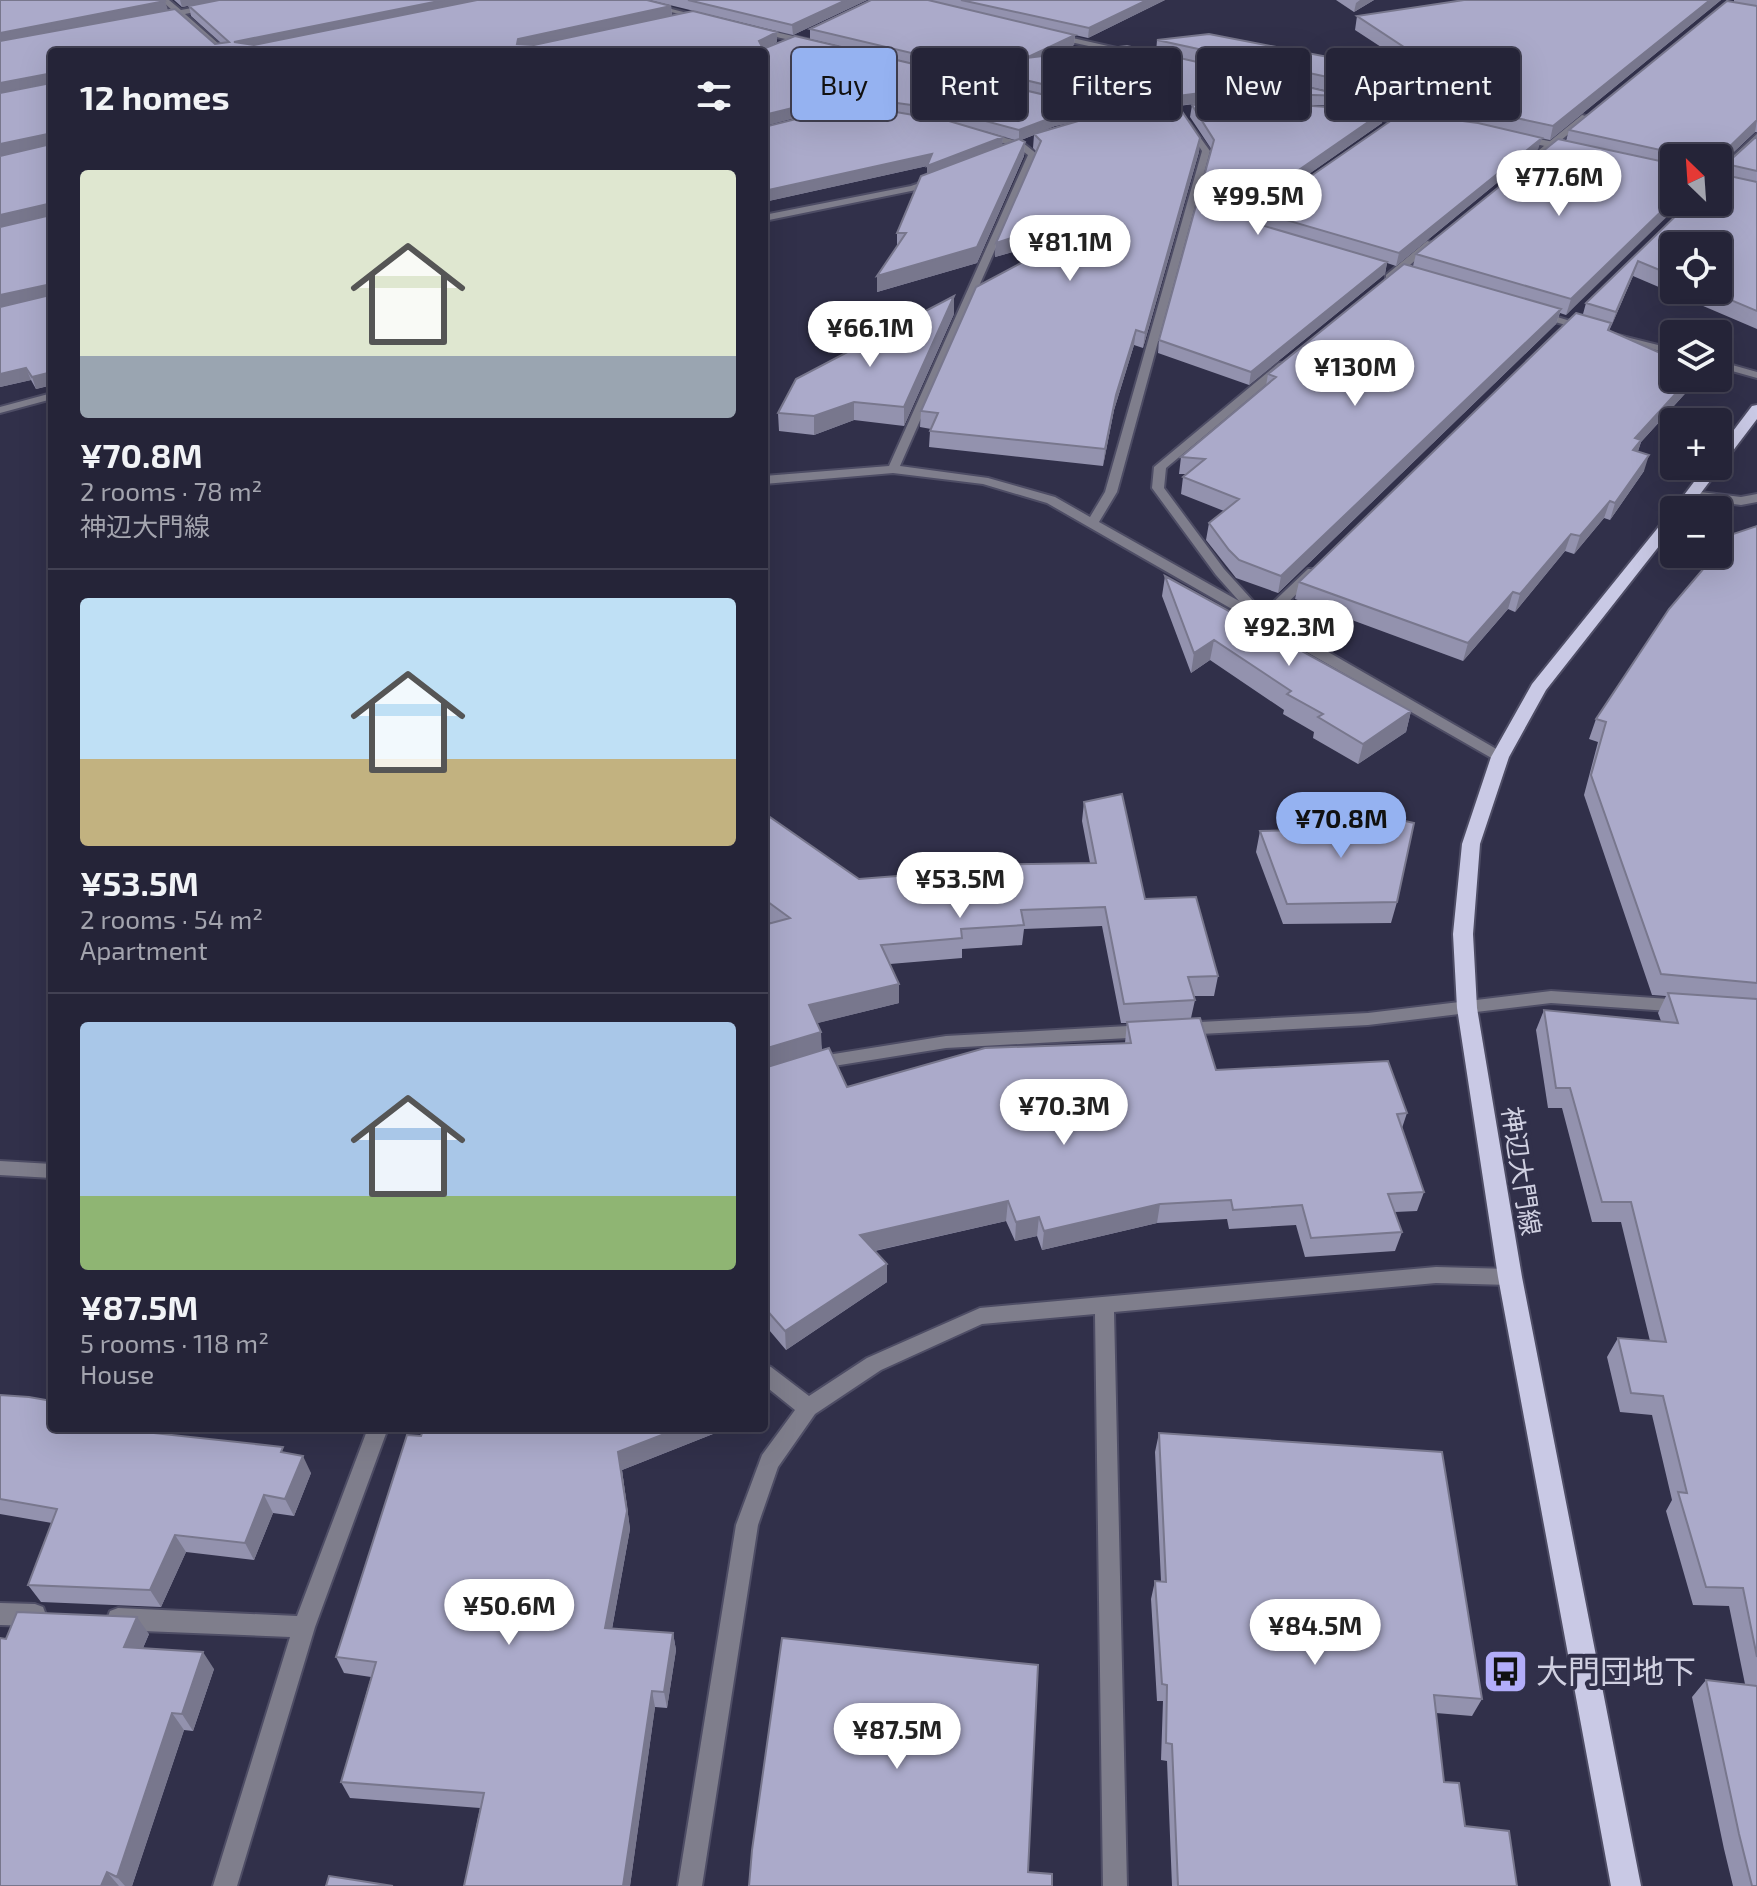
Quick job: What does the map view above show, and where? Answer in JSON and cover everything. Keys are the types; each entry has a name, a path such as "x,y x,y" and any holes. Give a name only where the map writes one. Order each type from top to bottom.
{"main road":[{"path":"1732,442 1757,409"},
{"path":"1692,495 1703,480"},
{"name":"神辺大門線","path":"1626,1886 1510,1277 1467,1008 1463,934 1471,844 1500,757 1538,688 1660,535"}],"street":[{"path":"165,0 220,48"},
{"path":"149,18 249,0"},
{"path":"627,0 709,19"},
{"path":"676,21 694,16"},
{"path":"752,29 826,46"},
{"path":"775,49 810,32"},
{"path":"1047,34 1108,48"},
{"path":"1503,184 1600,105"},
{"path":"1093,522 1111,492 1206,151 1181,114"},
{"path":"1089,124 1108,120"},
{"path":"1385,128 1397,120"},
{"path":"1408,120 1429,122 1421,120"},
{"path":"893,469 1033,154 1019,144 971,134"},
{"path":"1505,136 1582,151"},
{"path":"1732,161 1757,137"},
{"path":"1007,150 1032,140"},
{"path":"768,217 913,188 942,178"},
{"path":"1267,234 1253,230 1247,223 1285,197"},
{"path":"1381,284 1442,234"},
{"path":"1380,269 1408,278"},
{"path":"1525,311 1660,348"},
{"path":"1558,334 1580,312"},
{"path":"1263,620 1220,572 1158,488 1160,467 1295,355"},
{"path":"1732,368 1757,375"},
{"path":"0,410 48,397"},
{"path":"768,480 893,469 984,481 1051,500 1500,757"},
{"path":"1692,495 1741,501 1757,498"},
{"path":"1263,620 1320,565"},
{"path":"802,1067 827,1059 946,1042 1368,1019 1551,997 1709,1008"},
{"path":"0,1168 48,1171"},
{"path":"690,1886 747,1525 769,1462 808,1408 874,1364 980,1316 1436,1275 1510,1277"},
{"path":"1104,1304 1115,1886"},
{"path":"768,1376 808,1408"},
{"path":"225,1886 304,1627 377,1432"},
{"path":"0,1614 61,1616"},
{"path":"91,1618 304,1627"}],"building":[{"path":"0,0 164,0 165,1 0,33"},
{"path":"219,0 444,0 234,42 254,45 477,0 647,0 671,6 518,39 517,44 534,45 693,11 777,32 759,41 762,48 48,48 48,74 0,83 0,41 175,9 215,44 229,42 189,6"},
{"path":"688,0 846,0 792,25"},
{"path":"871,0 928,0 1075,35 1027,58 1027,48 912,48 912,53 810,29"},
{"path":"961,0 1147,0 1089,28"},
{"path":"1464,0 1710,0 1553,126 1520,119 1520,48 1405,48 1357,16"},
{"path":"1727,1 1757,6 1757,120 1732,144 1660,144 1660,150 1569,130"},
{"path":"1209,34 1281,48 1197,49 1157,40"},
{"path":"795,36 846,48 792,48 792,108 768,114 768,48 765,48"},
{"path":"1310,54 1326,57 1326,77 1310,73"},
{"path":"1043,56 1043,84 1027,80 1027,58"},
{"path":"1181,58 1197,62 1197,94 1181,96"},
{"path":"896,60 912,64 912,105 896,103"},
{"path":"48,84 48,134 0,144 0,93"},
{"path":"1310,88 1326,91 1326,95 1310,95"},
{"path":"1027,91 1043,94 1043,120 1045,120 1019,130 982,120 1027,120"},
{"path":"1310,106 1326,107 1326,120 1371,120 1241,210 1251,222 1387,262 1251,372 1159,340 1214,140 1201,120 1310,120"},
{"path":"1181,110 1200,138 1145,333 1136,330 1116,395 1105,449 930,431 938,413 921,411 976,287 1036,255 1027,233 996,243 1041,141 1034,134 1082,120 1181,120"},
{"path":"896,112 912,115 912,120 949,121 1003,137 927,166 932,154 768,190 768,126 792,120 896,120"},
{"path":"1392,120 1455,120 1542,138 1399,253 1259,212"},
{"path":"1757,136 1757,171 1732,165 1732,159"},
{"path":"1019,139 1025,142 977,247 877,276 906,233 897,233 921,176"},
{"path":"1558,139 1660,161 1660,213 1571,299 1416,254"},
{"path":"48,145 48,204 0,215 0,156"},
{"path":"1732,177 1757,182 1757,311 1732,300 1732,232 1660,232 1660,270 1638,261 1616,312 1586,303 1676,216 1732,216"},
{"path":"48,216 48,288 47,285 0,295 0,227"},
{"path":"1404,264 1561,309 1281,576 1239,560 1209,523 1239,499 1183,477 1205,459 1181,457 1276,377 1268,374"},
{"path":"48,295 48,373 32,377 26,368 0,374 0,307"},
{"path":"954,296 904,407 854,402 814,416 778,413 796,379"},
{"path":"1576,313 1611,323 1608,330 1660,353 1660,392 1677,392 1635,438 1641,440 1633,450 1649,455 1615,503 1610,501 1580,536 1571,534 1520,594 1513,592 1468,643 1299,582"},
{"path":"1757,526 1757,983 1661,974 1591,775 1606,722 1596,719 1669,609 1704,568 1732,568 1733,534"},
{"path":"1165,576 1411,711 1363,744 1318,717 1323,714 1287,694 1291,691 1214,640 1194,653"},
{"path":"1122,794 1145,899 1196,897 1218,976 1188,977 1195,1000 1124,1004 1105,907 1021,910 1024,925 961,929 962,938 881,945 899,984 809,1005 821,1032 768,1048 768,924 790,918 768,902 768,816 859,879 961,871 960,865 1096,863 1084,802"},
{"path":"1379,815 1414,823 1397,902 1287,904 1260,831 1299,830 1296,823"},
{"path":"1668,993 1757,999 1757,1657 1743,1588 1706,1587 1678,1492 1687,1493 1663,1396 1631,1393 1618,1338 1666,1342 1631,1202 1602,1202 1570,1088 1556,1088 1544,1010 1678,1023"},
{"path":"1200,1018 1216,1070 1388,1061 1407,1113 1397,1114 1424,1192 1388,1194 1402,1232 1311,1238 1302,1205 1233,1210 1231,1200 1160,1204 1044,1231 1039,1217 1016,1222 1008,1201 860,1235 887,1264 785,1331 768,1312 768,1067 829,1048 847,1087 985,1048 1131,1043 1127,1022"},
{"path":"0,1395 48,1400 48,1432 154,1432 283,1447 281,1452 303,1456 285,1499 264,1495 245,1543 175,1535 150,1590 28,1585 57,1509 0,1499"},
{"path":"422,1432 670,1432 618,1452 627,1511 605,1628 673,1633 664,1692 652,1691 623,1886 464,1886 484,1793 341,1782 376,1662 336,1657 407,1435 421,1436"},
{"path":"1159,1433 1442,1452 1482,1699 1434,1695 1444,1782 1459,1783 1465,1826 1509,1831 1517,1886 1178,1886 1172,1744 1166,1743 1167,1685 1162,1684 1155,1581 1166,1582"},
{"path":"17,1612 137,1617 124,1647 203,1652 182,1714 172,1713 117,1877 107,1872 101,1886 0,1886 0,1638 6,1639"},
{"path":"782,1638 1038,1665 1028,1872 1052,1874 1052,1886 749,1886"},
{"path":"1706,1680 1757,1686 1757,1886 1752,1886 1739,1834"},
{"path":"329,1876 393,1886 326,1886"}],"place":[{"name":"大門団地下","path":"1505,1672"}]}
